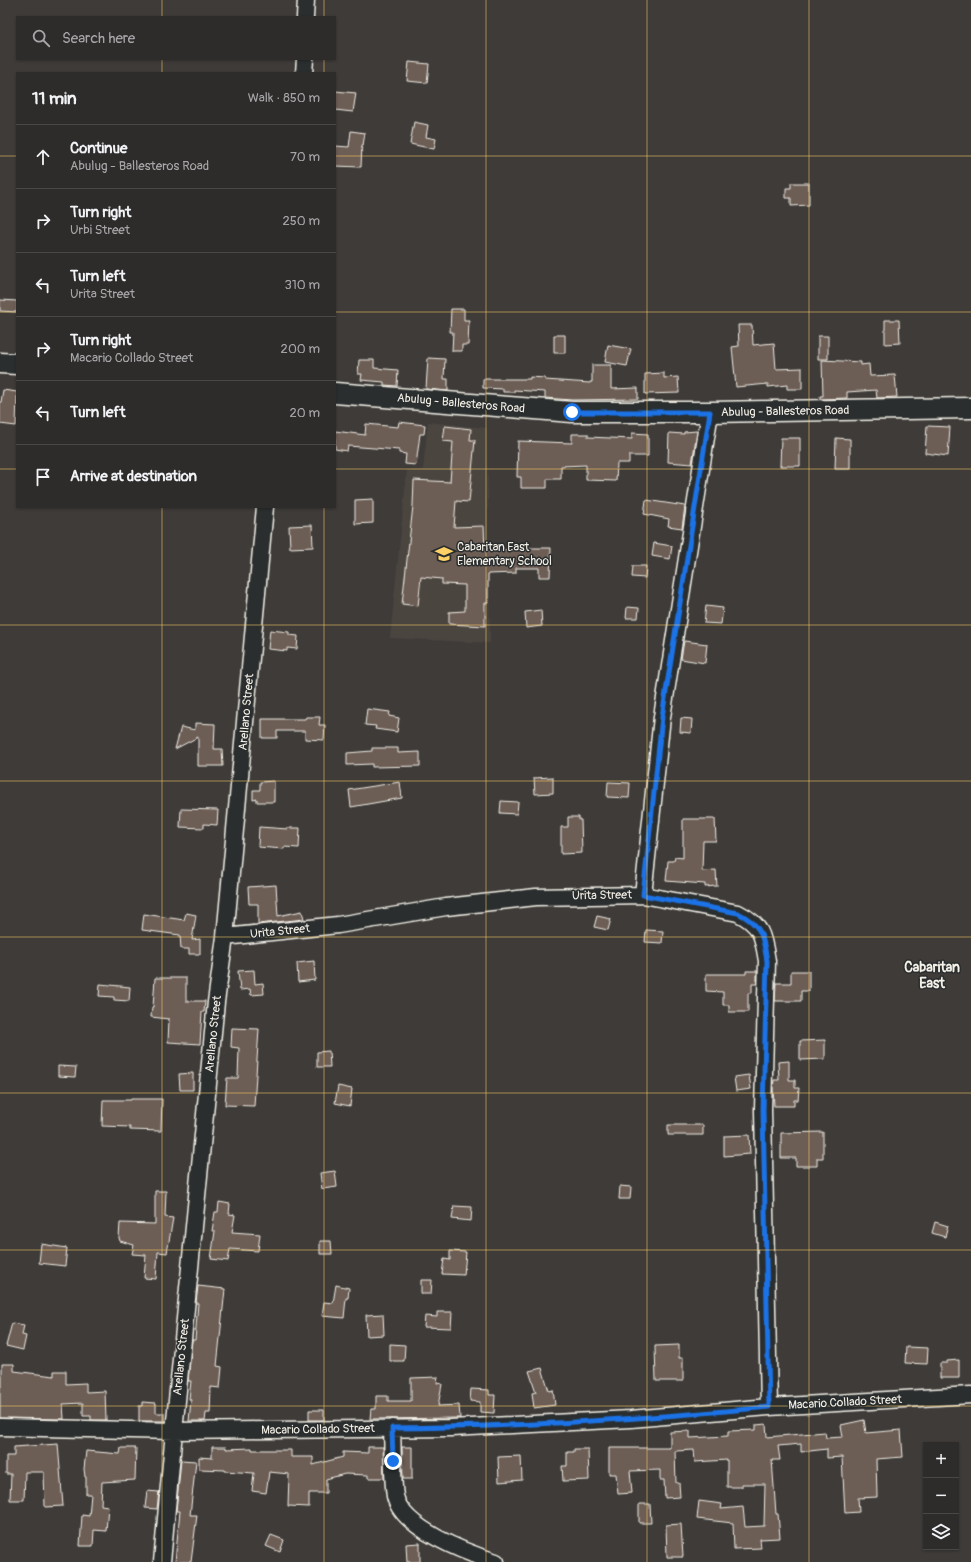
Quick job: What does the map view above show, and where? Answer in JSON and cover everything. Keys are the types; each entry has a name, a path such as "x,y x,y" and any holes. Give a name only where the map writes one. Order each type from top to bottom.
{"main road":[{"path":"0,363 16,364"},
{"name":"Abulug - Ballesteros Road","path":"336,393 572,412 710,412 971,408"}],"street":[{"path":"306,0 306,16"},
{"path":"304,72 305,60"},
{"path":"643,895 662,717 710,412"},
{"name":"Arellano Street","path":"162,1562 216,1002 225,937 265,508"},
{"name":"Urita Street","path":"225,937 338,925 446,907 536,897 643,895 738,913 751,920 760,930 765,945 767,961 763,1110 769,1407"},
{"name":"Macario Collado Street","path":"0,1427 174,1431 451,1428 630,1419 769,1407 971,1395"},
{"path":"392,1428 395,1496 400,1509 416,1524 443,1541 471,1554 496,1562"}],"shaded area":[{"name":"Cabaritan East Elementary School","path":"428,422 487,428 490,643 390,638 407,470 423,470"}],"building":[{"path":"409,62 429,64 427,83 407,81"},
{"path":"336,91 356,93 353,112 336,110"},
{"path":"414,122 428,125 426,137 436,139 434,149 410,144"},
{"path":"351,131 365,133 362,145 361,167 336,166 336,146 349,147"},
{"path":"791,183 809,183 809,205 791,206 791,198 786,198 786,188 791,188"},
{"path":"0,300 16,301 16,312 0,311"},
{"path":"451,309 464,309 464,320 469,320 468,345 462,345 462,351 452,351 453,332 450,332"},
{"path":"885,320 899,320 900,343 885,344"},
{"path":"738,325 752,325 753,345 774,343 776,369 802,368 802,389 787,389 787,385 768,387 768,384 736,387 732,347 739,346"},
{"path":"554,335 565,335 565,353 554,353"},
{"path":"818,336 828,336 828,359 818,359"},
{"path":"608,345 631,349 627,366 605,362"},
{"path":"428,358 445,359 444,379 448,379 448,391 426,389"},
{"path":"359,360 374,360 374,368 398,370 397,386 384,385 384,382 361,380 362,374 358,374"},
{"path":"822,360 861,362 861,365 869,364 870,376 895,375 897,397 877,398 876,390 847,392 847,398 820,399 820,396 823,396"},
{"path":"592,365 611,365 611,389 638,388 638,399 572,400 545,398 545,392 514,390 514,392 503,392 503,389 483,388 483,379 530,379 530,377 545,378 545,380 590,383 592,382"},
{"path":"664,373 664,378 678,377 679,393 645,394 645,374"},
{"path":"3,390 16,392 16,426 0,424"},
{"path":"399,422 425,425 424,434 420,434 416,465 405,464 406,454 399,453 399,450 348,446 347,451 336,449 336,431 365,435 366,424 398,427"},
{"path":"445,426 471,429 470,440 475,440 469,502 456,501 454,527 484,526 485,551 551,548 550,577 539,577 539,568 516,568 516,573 488,574 488,603 485,603 485,626 449,624 449,612 465,611 465,585 442,584 442,579 421,577 418,606 402,604 413,506 414,480 450,482 453,442 443,441"},
{"path":"927,426 950,427 948,456 925,453"},
{"path":"697,431 692,464 668,462 669,433 684,434 684,432"},
{"path":"632,433 648,434 648,456 629,456 629,463 617,463 616,481 586,480 586,465 561,466 561,479 547,479 547,488 521,488 521,477 517,477 518,441 572,443 572,434 588,434 588,437 632,439"},
{"path":"781,438 800,438 800,466 780,466"},
{"path":"836,438 850,439 850,469 835,469"},
{"path":"373,499 373,523 355,524 355,500"},
{"path":"646,500 685,506 682,528 668,526 669,519 644,514"},
{"path":"312,525 313,547 290,548 289,526"},
{"path":"654,543 672,546 670,559 652,556"},
{"path":"633,566 646,566 645,578 632,577"},
{"path":"706,606 723,608 721,624 704,623"},
{"path":"627,607 639,608 638,618 626,618"},
{"path":"541,610 542,626 526,628 525,612"},
{"path":"270,630 289,632 289,635 298,636 297,649 287,648 287,651 268,649"},
{"path":"684,641 707,644 705,663 681,659"},
{"path":"367,709 390,712 389,716 399,718 397,732 375,729 376,726 365,725"},
{"path":"306,717 320,717 319,725 325,725 324,740 305,739 305,731 277,731 277,738 262,738 262,719 305,719"},
{"path":"681,718 692,719 691,733 680,732"},
{"path":"195,723 215,724 214,749 222,749 223,766 198,766 198,737 175,749 181,727 195,730"},
{"path":"372,748 398,748 398,753 420,752 420,766 372,767 372,764 347,765 347,753 372,751"},
{"path":"553,777 553,793 535,794 534,778"},
{"path":"274,781 274,802 257,802 257,799 253,800 253,790 260,790 260,782"},
{"path":"400,782 402,798 351,807 349,790"},
{"path":"608,782 630,783 629,798 607,797"},
{"path":"501,801 518,802 517,814 500,813"},
{"path":"181,809 218,810 217,825 204,824 204,828 180,827"},
{"path":"568,817 579,817 579,820 581,820 582,853 561,854 561,827 568,827"},
{"path":"683,819 715,819 716,841 703,841 702,871 716,870 717,886 705,887 705,884 666,881 668,861 674,861 675,857 683,858"},
{"path":"259,827 288,829 300,828 299,848 284,847 284,849 258,847"},
{"path":"276,885 278,916 302,911 304,919 258,924 258,904 249,904 248,887"},
{"path":"186,913 196,915 192,940 200,939 200,954 189,954 189,949 181,949 180,935 142,930 144,914 184,920"},
{"path":"597,916 611,919 608,930 594,927"},
{"path":"646,930 663,931 662,943 645,942"},
{"path":"314,961 315,980 298,982 297,963"},
{"path":"254,970 255,984 263,983 264,994 251,995 250,989 240,990 238,971"},
{"path":"746,971 757,971 757,984 752,984 752,993 748,993 748,1012 729,1012 729,1005 723,1005 723,992 706,991 706,974 746,974"},
{"path":"791,971 809,971 809,991 801,991 801,1001 775,1001 776,983 791,983"},
{"path":"155,978 186,978 186,1001 205,1001 204,1012 202,1012 200,1044 168,1042 169,1019 151,1017"},
{"path":"100,984 130,987 129,1001 114,1000 114,997 99,996"},
{"path":"232,1028 259,1029 254,1106 225,1105 227,1078 238,1078 239,1048 231,1047"},
{"path":"825,1040 825,1059 800,1060 800,1041"},
{"path":"329,1051 330,1067 317,1067 317,1052"},
{"path":"789,1061 789,1080 795,1080 795,1088 799,1088 798,1100 794,1100 794,1106 774,1106 774,1080 779,1080 778,1062"},
{"path":"58,1066 76,1067 75,1077 58,1076"},
{"path":"193,1073 193,1090 180,1090 179,1074"},
{"path":"749,1075 751,1089 736,1091 734,1077"},
{"path":"338,1086 352,1089 350,1106 335,1103"},
{"path":"162,1099 161,1131 130,1130 130,1127 102,1126 103,1100"},
{"path":"668,1125 703,1125 703,1135 668,1135"},
{"path":"823,1132 823,1158 817,1158 817,1166 796,1166 796,1158 781,1158 781,1133"},
{"path":"749,1135 750,1154 724,1156 724,1136"},
{"path":"335,1171 337,1187 322,1189 320,1173"},
{"path":"620,1186 631,1187 630,1199 619,1199"},
{"path":"155,1191 166,1191 165,1217 173,1218 167,1253 158,1252 156,1279 144,1278 146,1255 132,1254 134,1245 120,1241 119,1238 120,1223 155,1224"},
{"path":"219,1202 230,1204 229,1214 235,1215 232,1232 260,1234 258,1251 230,1249 228,1261 211,1259 215,1231 212,1231 215,1212 218,1212"},
{"path":"454,1206 472,1207 471,1221 452,1219"},
{"path":"935,1222 948,1226 945,1237 932,1233"},
{"path":"320,1241 331,1241 332,1254 320,1254"},
{"path":"41,1244 67,1248 65,1266 39,1263"},
{"path":"450,1251 466,1252 464,1275 442,1274 444,1259 450,1260"},
{"path":"421,1280 432,1280 431,1294 421,1294"},
{"path":"336,1285 349,1288 348,1298 346,1298 344,1318 322,1316 324,1302 333,1303"},
{"path":"198,1286 225,1289 217,1366 222,1367 220,1388 211,1387 210,1413 206,1413 205,1421 189,1421 191,1381 188,1381 192,1340 195,1340"},
{"path":"437,1312 452,1312 451,1328 424,1327 425,1316 437,1317"},
{"path":"383,1314 384,1335 367,1336 366,1315"},
{"path":"12,1323 24,1325 22,1335 26,1336 23,1350 6,1346"},
{"path":"390,1344 405,1345 404,1361 390,1361"},
{"path":"679,1345 679,1358 683,1358 683,1381 656,1381 655,1346"},
{"path":"906,1347 928,1348 927,1364 905,1363"},
{"path":"959,1360 959,1378 940,1378 940,1363"},
{"path":"2,1364 14,1364 14,1371 54,1376 54,1371 66,1371 66,1384 86,1383 86,1392 105,1391 106,1420 91,1420 91,1416 83,1416 83,1403 63,1404 64,1419 0,1418"},
{"path":"542,1368 549,1391 553,1390 555,1405 534,1408 532,1393 536,1392 529,1371"},
{"path":"438,1377 437,1383 442,1384 438,1406 459,1405 460,1418 370,1419 371,1409 376,1409 376,1396 388,1396 388,1401 411,1401 411,1378"},
{"path":"471,1389 489,1390 489,1395 495,1395 494,1413 480,1412 480,1402 470,1401"},
{"path":"142,1402 156,1403 156,1413 164,1413 164,1421 139,1421 139,1406 142,1406"},
{"path":"309,1410 324,1410 324,1420 309,1420"},
{"path":"864,1420 866,1433 901,1430 903,1457 876,1459 877,1497 858,1498 859,1512 845,1513 842,1457 827,1458 827,1449 801,1452 801,1444 778,1446 780,1460 772,1460 776,1514 778,1514 780,1538 760,1539 761,1548 734,1549 733,1523 697,1519 699,1501 722,1504 721,1509 743,1507 745,1527 764,1526 765,1484 742,1484 742,1487 727,1487 727,1460 695,1462 694,1450 675,1451 676,1483 679,1483 680,1497 665,1498 664,1480 660,1480 660,1470 630,1471 632,1493 618,1494 616,1474 609,1474 609,1448 670,1448 670,1432 690,1431 690,1438 728,1436 728,1431 756,1430 756,1425 766,1424 767,1437 825,1432 826,1438 843,1437 841,1425"},
{"path":"58,1444 63,1506 45,1507 44,1472 25,1472 24,1500 10,1500 11,1474 6,1474 6,1456 14,1456 14,1447"},
{"path":"212,1447 226,1447 226,1449 252,1448 252,1450 291,1450 291,1457 313,1457 313,1465 343,1457 343,1452 368,1453 368,1447 383,1447 384,1478 368,1478 368,1475 345,1474 326,1479 326,1493 309,1493 309,1507 288,1506 289,1474 269,1472 266,1493 252,1491 254,1473 199,1469 199,1457 212,1458"},
{"path":"402,1447 412,1447 412,1479 403,1479"},
{"path":"121,1448 136,1448 135,1480 102,1482 101,1505 108,1506 106,1531 94,1530 93,1546 80,1546 82,1515 89,1516 91,1494 86,1494 86,1477 84,1469 86,1451 120,1454"},
{"path":"574,1449 588,1449 589,1480 563,1481 562,1466 567,1466 567,1452 574,1452"},
{"path":"521,1456 522,1480 499,1482 498,1457"},
{"path":"181,1460 196,1461 190,1515 197,1515 191,1562 175,1562 180,1511 176,1511"},
{"path":"147,1491 159,1492 157,1509 145,1508"},
{"path":"639,1504 650,1504 651,1523 639,1523"},
{"path":"681,1524 683,1557 667,1557 666,1525"},
{"path":"271,1535 284,1540 280,1552 266,1546"},
{"path":"420,1543 420,1562 407,1562 406,1544"}],"place":[{"name":"Cabaritan East Elementary School","path":"444,554"}],"district":[{"name":"Cabaritan East","path":"932,976"}],"route":[{"path":"393,1461 392,1428 451,1428 630,1419 769,1407 763,1110 767,961 765,945 760,930 751,920 738,913 643,895 662,717 710,412 572,412"}]}
